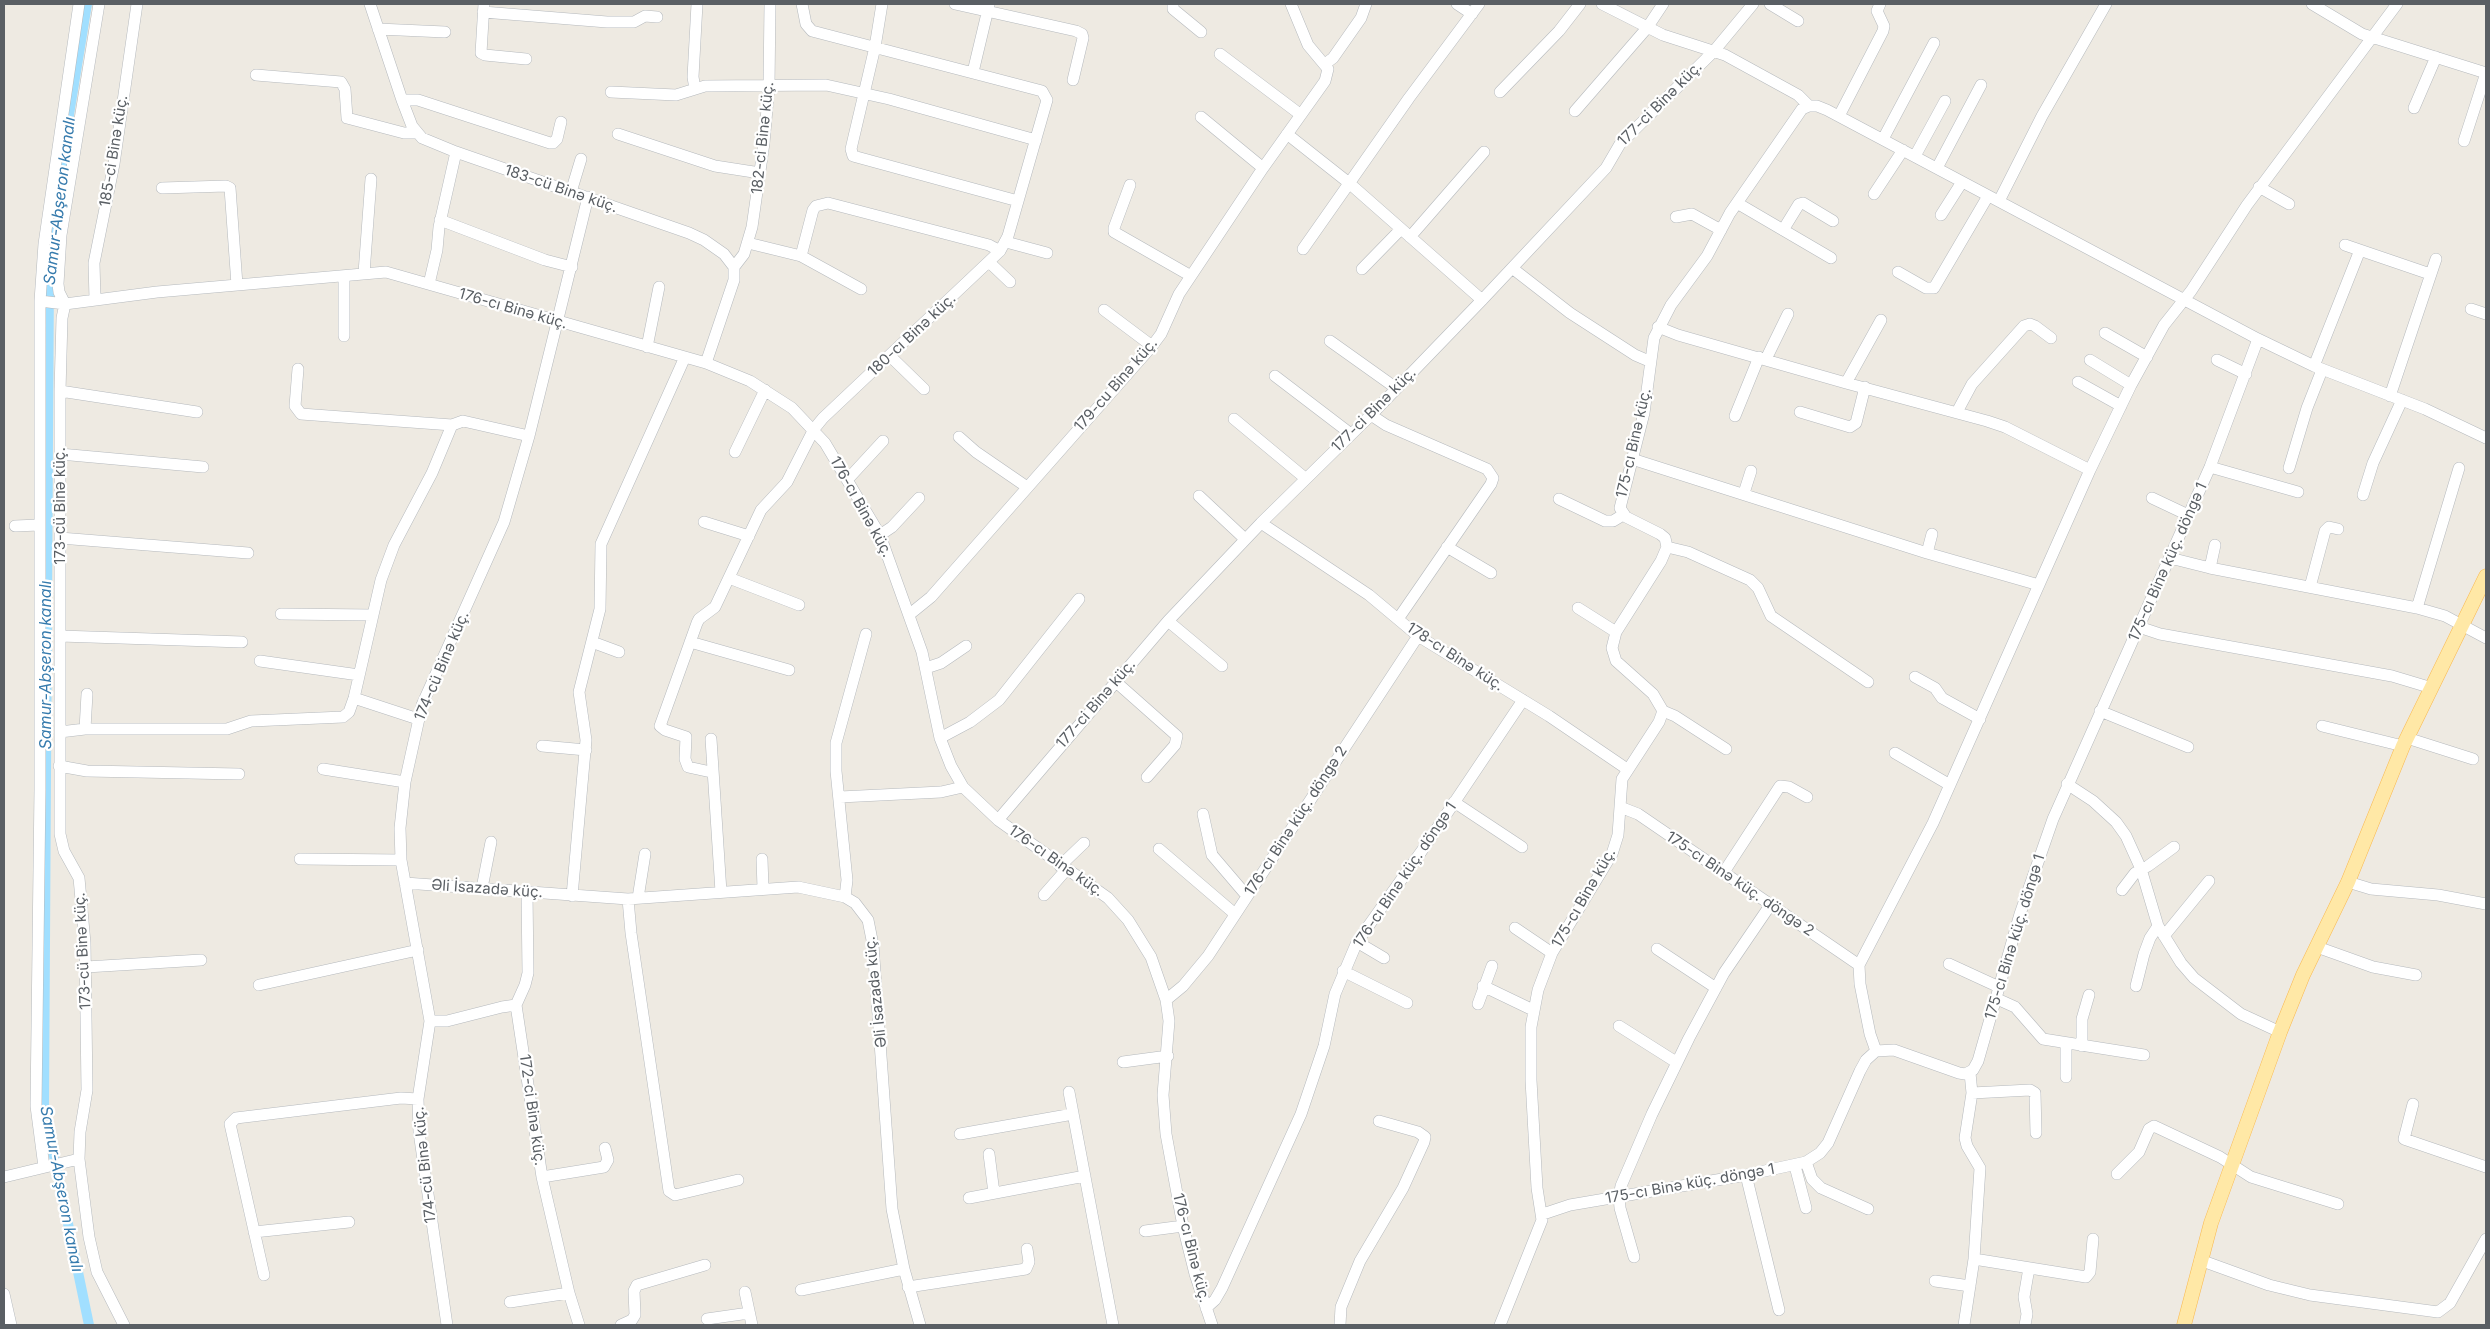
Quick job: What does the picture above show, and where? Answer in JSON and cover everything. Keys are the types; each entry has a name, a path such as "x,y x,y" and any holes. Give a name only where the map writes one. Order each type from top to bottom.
{"main road":[{"path":"2184,1325 2200,1260 2230,1164 2280,1032 2348,882 2405,742 2486,576"}],"street":[{"path":"44,1167 36,1106 40,789 40,301 44,244 79,4"},
{"path":"65,304 59,292 58,284 61,235 99,4"},
{"name":"185-ci Binə küç.","path":"95,299 94,263 114,164 137,4"},
{"path":"256,75 341,82 345,89 346,118 404,133 416,133 402,100 370,4"},
{"path":"696,89 693,77 697,4"},
{"name":"182-ci Binə küç.","path":"734,267 741,260 748,243 768,116 770,4"},
{"name":"180-cı Binə küç.","path":"712,772 688,767 684,759 686,737 680,733 664,730 660,726 699,619 715,607 766,503 790,476 814,429 990,263 1003,246 1046,105 1045,94 1042,91 812,31 806,24 802,4"},
{"path":"882,4 875,47 851,149 853,156 1018,201"},
{"path":"955,4 989,8 1076,30 1082,34 1083,38 1074,80"},
{"path":"1173,4 1173,9 1201,32"},
{"path":"1291,4 1308,45 1325,64 1333,58 1361,18 1366,4"},
{"path":"1457,4 1472,14"},
{"path":"1303,249 1479,4"},
{"path":"1500,92 1559,31 1580,4"},
{"path":"1602,4 1670,38 1714,50 1745,65 1790,91 1808,106 1822,107 2258,339 2318,368 2402,400 2486,438"},
{"path":"1575,111 1647,28 1663,4"},
{"name":"177-ci Binə küç.","path":"998,820 1168,620 1245,539 1371,415 1482,300 1606,168 1620,144 1714,50 1753,4"},
{"path":"1770,4 1798,21"},
{"path":"1839,116 1883,31 1884,26 1877,11 1880,4"},
{"path":"1999,201 2042,116 2106,4"},
{"path":"2312,4 2350,28 2370,37 2486,73 2464,141"},
{"path":"1964,1325 1974,1259 1980,1168 1966,1146 1965,1138 1972,1093 1970,1073 1959,1073 1894,1050 1876,1051 1870,1034 1860,984 1860,965 1933,823 2090,470 2131,385 2164,325 2184,301 2259,187 2370,37 2397,4"},
{"path":"526,59 484,55 481,52 484,8 607,22 634,22 645,16 657,17"},
{"path":"973,72 989,8"},
{"path":"378,29 445,32"},
{"path":"1883,139 1934,43"},
{"path":"1220,54 1301,115"},
{"path":"2414,108 2436,57"},
{"name":"179-cu Binə küç.","path":"910,614 931,597 1152,346 1163,329 1175,300 1263,168 1329,74 1325,64"},
{"path":"611,92 676,95 705,86 826,85 864,93 1036,140"},
{"path":"1937,168 1981,85"},
{"path":"402,100 418,100 550,143 557,139 561,122"},
{"path":"1915,156 1945,101"},
{"name":"175-cı Binə küç.","path":"1667,547 1660,534 1623,515 1620,505 1644,413 1649,361 1658,327 1671,305 1707,256 1737,203 1798,114 1808,106"},
{"path":"1201,117 1263,168"},
{"name":"183-cü Binə küç.","path":"416,133 432,143 456,152 704,240 724,254 734,267"},
{"path":"618,134 715,166 760,173"},
{"path":"1288,134 1349,183 1482,300"},
{"path":"1874,194 1903,150"},
{"path":"429,284 440,220 456,152"},
{"path":"1362,269 1405,233 1484,152"},
{"path":"571,192 581,159"},
{"path":"364,273 371,179"},
{"path":"1941,216 1962,182"},
{"path":"1130,185 1114,232 1191,276"},
{"path":"162,188 226,186 230,188 237,285"},
{"path":"2259,187 2289,204"},
{"path":"1898,272 1926,288 1934,288 1988,196"},
{"name":"174-cü Binə küç.","path":"447,1325 423,1170 418,1099 430,1021 401,860 400,828 405,782 418,719 499,536 530,436 588,198"},
{"path":"801,256 813,210 822,203 989,245 1047,253"},
{"path":"1737,203 1830,258"},
{"path":"1784,230 1799,204 1802,203 1833,221"},
{"path":"1676,217 1692,214 1721,230"},
{"path":"440,220 545,260 572,267"},
{"path":"748,243 801,256 861,289"},
{"path":"2345,245 2430,274"},
{"path":"2288,468 2318,368 2360,250"},
{"path":"2390,396 2436,259"},
{"path":"990,263 1010,282"},
{"path":"706,363 734,280 734,267"},
{"path":"1512,268 1570,313 1635,355 1649,361"},
{"name":"176-cı Binə küç.","path":"40,301 65,304 95,299 386,272 706,363 734,373 766,390 792,408 814,429 848,478 880,535 910,614 926,668 940,738 951,766 963,787 998,820 1063,868 1104,895 1128,920 1151,957 1166,1000 1169,1030 1163,1114 1183,1226 1212,1325"},
{"path":"344,276 344,336"},
{"path":"647,346 659,287"},
{"name":"173-cü Binə küç.","path":"65,304 62,318 60,391 59,766 61,843 79,878 86,966 87,1090 80,1132 79,1159 93,1261 124,1325"},
{"path":"2471,309 2486,314"},
{"path":"1104,310 1152,346"},
{"path":"1735,416 1762,358 1788,314"},
{"path":"1846,383 1881,320"},
{"path":"1957,412 1972,384 2024,326 2030,324 2035,326 2051,338"},
{"path":"1658,327 1678,335 2005,427 2090,470"},
{"path":"2105,333 2147,356"},
{"name":"175-cı Binə küç. döngə 1","path":"1970,1073 1978,1061 1997,992 2044,840 2067,784 2210,467 2258,339"},
{"path":"1330,341 1396,388"},
{"path":"890,356 924,390"},
{"path":"572,896 586,750 579,692 600,609 599,553 603,536 685,357"},
{"path":"2090,360 2131,385"},
{"path":"2217,360 2246,374"},
{"path":"298,370 295,406 300,414 452,425 463,421 530,436"},
{"path":"1275,376 1350,434"},
{"path":"2078,382 2121,406"},
{"path":"1800,412 1850,427 1856,423 1864,387"},
{"path":"735,452 766,390"},
{"path":"60,391 197,412"},
{"path":"2363,495 2373,463 2402,400"},
{"path":"1371,415 1386,425 1487,469 1492,474 1491,484 1398,619"},
{"path":"1234,419 1305,478"},
{"path":"60,732 85,729 227,729 251,721 343,717 349,712 354,698 381,580 394,545 432,473 452,425"},
{"path":"959,437 976,452 1027,487"},
{"path":"848,478 883,441"},
{"path":"60,454 204,467"},
{"path":"1632,459 1744,493 1927,553 2039,585"},
{"path":"2210,467 2298,492"},
{"path":"2418,608 2459,468"},
{"path":"1744,493 1751,471"},
{"path":"1199,496 1245,539"},
{"path":"880,535 892,527 919,498"},
{"path":"2152,498 2188,515"},
{"path":"1559,500 1605,521 1612,521 1623,515"},
{"path":"704,522 749,536"},
{"name":"178-cı Binə küç.","path":"1261,523 1369,595 1418,636 1524,700 1627,769"},
{"path":"15,526 39,525"},
{"path":"2310,586 2324,531 2328,527 2338,529"},
{"path":"1927,553 1932,534"},
{"path":"60,538 248,553"},
{"path":"2210,568 2215,546"},
{"path":"1447,547 1491,573"},
{"path":"1726,749 1675,716 1663,711 1653,694 1616,661 1612,648 1616,632 1662,562 1667,547 1688,552 1750,580 1758,588 1771,616 1868,682"},
{"path":"2170,558 2210,568 2418,608 2463,625 2486,638"},
{"path":"729,578 798,605"},
{"path":"940,738 970,722 999,700 1079,599"},
{"path":"1578,608 1616,632"},
{"path":"281,614 373,616"},
{"path":"1168,620 1222,666"},
{"path":"2139,627 2160,634 2392,676 2432,688"},
{"path":"845,897 848,880 836,771 836,743 866,634"},
{"path":"60,636 242,642"},
{"name":"176-cı Binə küç. döngə 2","path":"1166,1000 1183,986 1208,956 1418,636"},
{"path":"592,642 618,652"},
{"path":"690,642 789,670"},
{"path":"926,668 941,663 966,646"},
{"path":"260,661 359,676"},
{"path":"1915,677 1935,688 1942,698 1980,719"},
{"path":"1116,682 1177,736 1175,745 1147,777"},
{"path":"85,729 87,694"},
{"path":"354,698 418,719"},
{"name":"176-cı Binə küç. döngə 1","path":"1206,1308 1215,1300 1222,1288 1301,1114 1324,1046 1335,994 1343,971 1357,942 1524,700"},
{"name":"175-cı Binə küç.","path":"1500,1325 1540,1228 1543,1214 1537,1188 1531,1080 1533,1010 1545,967 1552,953 1612,854 1618,835 1621,784 1627,769 1659,722 1663,711"},
{"path":"2100,711 2188,747"},
{"path":"2322,726 2405,742 2473,759"},
{"path":"710,739 721,892"},
{"path":"542,746 586,750"},
{"path":"1895,753 1950,784"},
{"path":"59,766 88,771 239,774"},
{"path":"323,769 405,782"},
{"path":"2067,784 2093,801 2116,822 2134,851 2161,931 2182,963 2206,988 2241,1014 2280,1032"},
{"path":"1724,872 1780,786 1789,787 1807,797"},
{"path":"840,797 941,792 963,787"},
{"path":"1454,802 1522,846"},
{"name":"175-cı Binə küç. döngə 2","path":"1620,807 1638,814 1860,965"},
{"path":"1203,814 1212,855 1247,896"},
{"path":"482,888 491,842"},
{"path":"1044,895 1084,843"},
{"path":"2122,890 2129,878 2174,847"},
{"path":"1160,849 1235,914"},
{"path":"645,854 633,899 631,932 669,1191 675,1195 738,1180"},
{"path":"762,858 763,888"},
{"path":"300,859 401,860"},
{"path":"2136,986 2150,938 2161,931 2209,881"},
{"path":"2348,882 2371,889 2438,895 2486,904"},
{"name":"Əli İsazadə küç.","path":"405,883 633,899 763,888 798,887 845,897 863,911 868,920 873,944 891,1200 908,1288 920,1325"},
{"path":"430,1021 447,1021 502,1006 516,1005 526,985 528,973 527,892"},
{"path":"1634,1257 1620,1208 1619,1196 1644,1131 1676,1062 1716,988 1771,904"},
{"path":"1515,928 1552,953"},
{"path":"1357,942 1384,958"},
{"path":"2317,947 2373,966 2416,975"},
{"path":"1657,949 1716,988"},
{"path":"260,985 418,950"},
{"path":"86,966 201,960"},
{"path":"1949,964 1997,992 2015,1007 2043,1039 2144,1055"},
{"path":"1478,1004 1483,986 1492,966"},
{"path":"1343,971 1407,1003"},
{"path":"1483,986 1533,1010"},
{"path":"2082,1046 2082,1019 2089,995"},
{"name":"172-ci Binə küç.","path":"516,1005 542,1177 569,1293 579,1325"},
{"path":"1619,1026 1676,1062"},
{"path":"2066,1044 2066,1077"},
{"name":"175-cı Binə küç. döngə 1","path":"1543,1214 1562,1207 1800,1164 1820,1153 1828,1143 1860,1071 1866,1060 1876,1051"},
{"path":"1123,1062 1168,1056"},
{"path":"1972,1093 2030,1090 2034,1093 2036,1133"},
{"path":"1069,1092 1113,1325"},
{"path":"264,1275 230,1124 236,1118 401,1098 418,1099"},
{"path":"2413,1104 2404,1139 2486,1167"},
{"path":"960,1134 1073,1114"},
{"path":"1340,1325 1341,1307 1360,1261 1403,1188 1425,1137 1418,1132 1379,1121"},
{"path":"2117,1174 2139,1152 2148,1129 2154,1126 2230,1164 2251,1177 2338,1204"},
{"path":"542,1177 604,1167 608,1160 605,1148"},
{"path":"989,1154 994,1193"},
{"path":"4,1177 79,1159"},
{"path":"1800,1164 1806,1208"},
{"path":"1800,1164 1820,1188 1868,1208"},
{"path":"1746,1175 1779,1310"},
{"path":"969,1198 1085,1176"},
{"path":"254,1232 349,1222"},
{"path":"1145,1231 1183,1226"},
{"path":"1974,1259 2088,1276 2093,1239"},
{"path":"2200,1260 2269,1285 2310,1295 2438,1312 2450,1303 2486,1243"},
{"path":"908,1288 1026,1269 1029,1262 1027,1249"},
{"path":"621,1325 632,1320 635,1315 634,1291 637,1285 706,1265"},
{"path":"2025,1325 2027,1314 2024,1297 2029,1268"},
{"path":"801,1290 904,1269"},
{"path":"1935,1281 1970,1286"},
{"path":"745,1292 752,1325"},
{"path":"510,1302 569,1293"},
{"path":"4,1294 11,1325"},
{"path":"707,1319 749,1313"}],"waterway":[{"name":"Samur-Abşeron kanalı","path":"87,4 67,127 49,273 44,1108 89,1325"}]}
